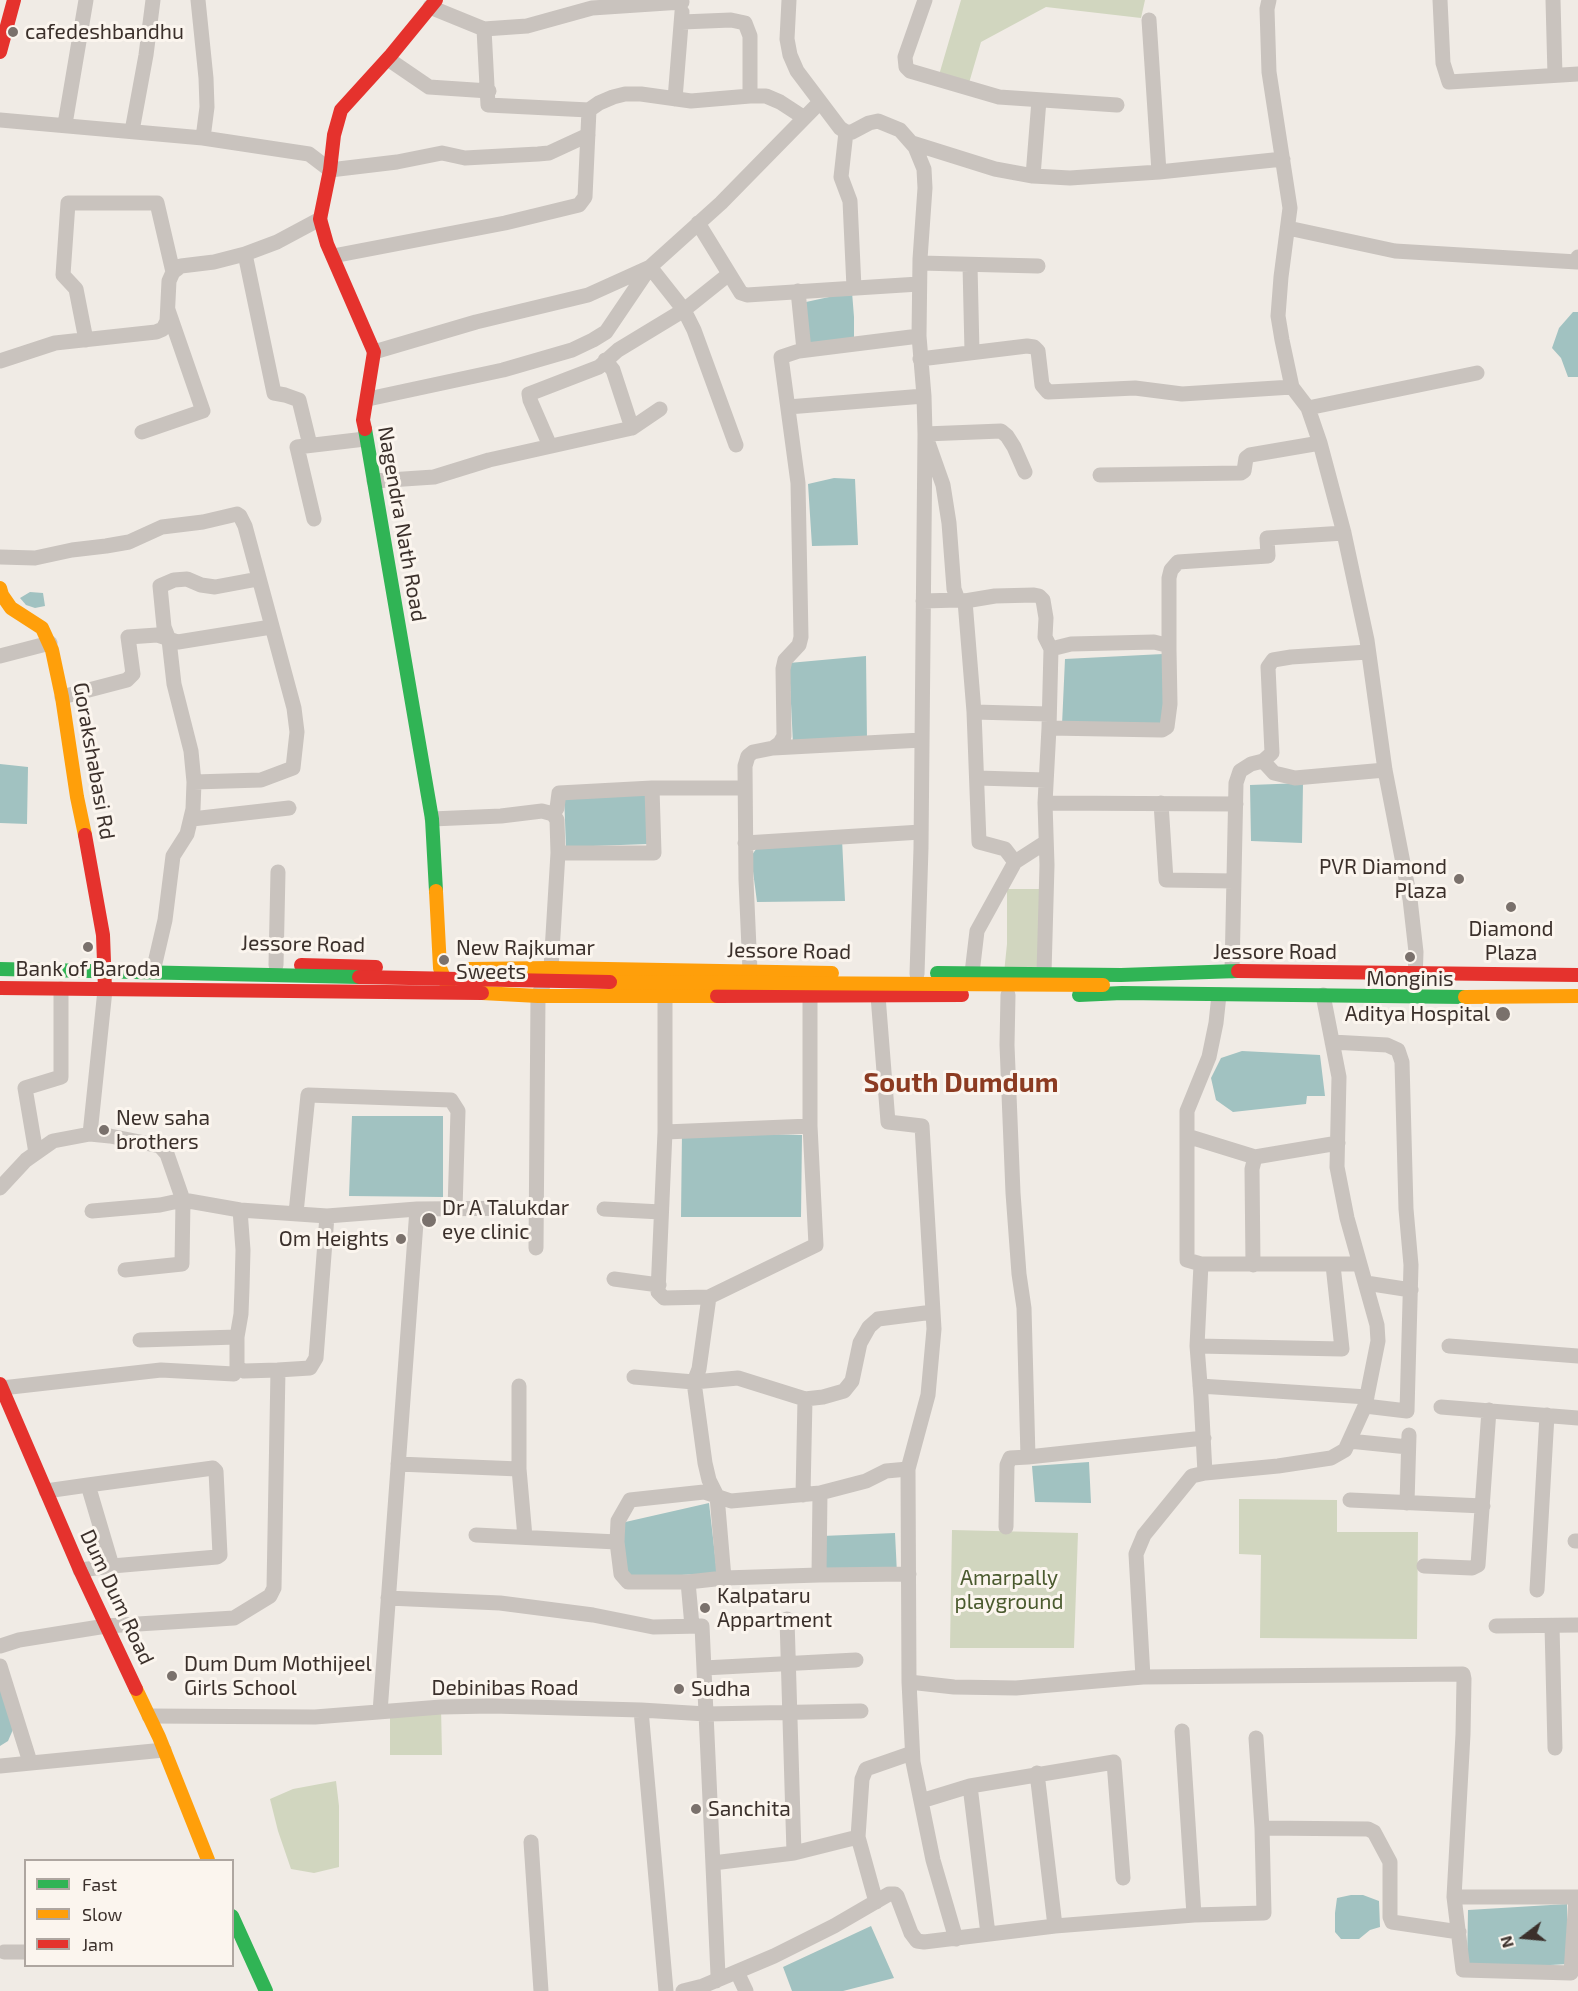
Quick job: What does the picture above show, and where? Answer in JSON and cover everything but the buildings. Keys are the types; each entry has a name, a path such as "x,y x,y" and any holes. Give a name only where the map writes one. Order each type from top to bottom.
{"main road":[{"path":"0,52 14,0"},
{"path":"375,352 333,256 320,219 330,170 334,135 341,110 388,59 433,3"},
{"name":"Nagendra Nath Road","path":"375,352 363,420 365,439 432,819 440,968 450,992"},
{"name":"Gorakshabasi Rd","path":"0,588 11,608 42,628 50,643 62,697 76,797 103,934 105,990"},
{"name":"Jessore Road","path":"0,960 917,974 1121,975 1232,971 1578,975"},
{"path":"0,969 625,982 1103,985 1122,993"},
{"path":"1103,985 1121,975"},
{"name":"Jessore Road","path":"0,988 426,994 450,992 538,996 1122,993 1414,997 1578,996"},
{"name":"Dum Dum Road","path":"1,1386 106,1626 164,1750 208,1859"},
{"path":"234,1920 266,1991"}],"street":[{"path":"64,124 86,0"},
{"path":"132,131 153,0"},
{"path":"198,0 206,78 207,107 203,138"},
{"path":"789,0 787,39 790,55 798,71 820,102 846,132 842,177 850,201 854,288"},
{"path":"925,0 906,57 906,67 910,70 999,97 1118,105"},
{"path":"1269,0 1269,72 1290,208 1278,316 1281,340 1292,387 1308,408 1320,443 1344,533 1368,652 1385,770 1410,899 1415,944 1414,997"},
{"path":"1440,0 1443,63 1449,81 1578,74"},
{"path":"1552,0 1555,75"},
{"path":"433,3 484,29 527,26 592,8 682,1 675,99"},
{"path":"682,22 731,20 745,23 750,36 750,96"},
{"path":"1149,20 1160,172"},
{"path":"484,29 488,105 589,110 606,100 625,94 709,101 766,96 803,117"},
{"path":"388,59 429,87 489,91"},
{"path":"1033,176 1039,100"},
{"path":"368,399 503,370 572,350 606,332 651,267 721,203 820,102"},
{"path":"333,256 505,223 579,205 585,198 589,110"},
{"path":"0,120 203,138 309,153 330,170 397,162 442,153 465,158 549,153 588,135"},
{"path":"846,132 852,132 878,120 900,130 912,143 924,169 925,188 919,284 919,336 925,434 921,832 917,974"},
{"path":"912,143 995,169 1033,176 1070,178 1160,172 1283,159"},
{"path":"86,340 76,289 63,275 68,203 157,203 173,272"},
{"path":"0,361 55,343 156,332 163,329 167,321 169,280 173,272 181,266 245,254 277,242 320,219"},
{"path":"698,223 741,293 747,295 919,284"},
{"path":"1288,228 1395,251 1578,261"},
{"path":"245,254 274,393 299,400 310,445"},
{"path":"920,263 1038,266"},
{"path":"970,265 972,352"},
{"path":"651,267 684,310 698,341 736,445"},
{"path":"375,352 476,322 588,295 651,267"},
{"path":"550,446 529,394 591,371 618,350 684,310 729,274"},
{"path":"798,291 804,350"},
{"path":"142,432 204,411 167,307"},
{"path":"773,748 784,736 783,669 785,660 799,645 801,637 798,483 781,357 804,350 919,336"},
{"path":"921,359 1034,347 1038,351 1042,385 1048,392 1135,388 1182,394 1292,387"},
{"path":"605,360 613,370 632,428"},
{"path":"1308,408 1477,373"},
{"path":"788,407 924,396"},
{"path":"374,481 434,477 489,460 632,428 660,409"},
{"path":"925,434 1001,431 1014,447 1025,472"},
{"path":"925,434 944,485 954,589 961,601 974,712 979,842 1005,849 1015,862"},
{"path":"314,519 297,447 365,439"},
{"path":"1100,475 1241,473 1244,471 1246,458 1250,455 1320,443"},
{"path":"0,557 35,558 106,546 129,542 162,527 203,522 237,514 240,516 245,526 296,720 297,732 292,768 261,780 194,783"},
{"path":"974,712 1049,721 1165,729 1169,725 1169,578 1171,570 1178,562 1268,556 1267,538 1344,533"},
{"path":"155,963 165,920 173,856 188,834 192,819 194,783 191,751 174,684 159,586 174,580 187,579 201,585 215,587 258,579"},
{"path":"923,601 961,601 1034,594 1043,600 1046,618 1045,637 1051,649 1045,803 1044,974"},
{"path":"62,697 127,680 133,674 128,637 157,635 178,642 271,627"},
{"path":"1051,649 1071,644 1154,642 1166,645 1169,650"},
{"path":"0,656 50,643"},
{"path":"1232,971 1236,783 1240,771 1251,764 1263,761 1272,753 1268,667 1273,660 1368,652"},
{"path":"750,971 745,843 745,766 748,756 753,752 773,748 922,740"},
{"path":"1263,761 1274,773 1294,778 1385,770"},
{"path":"977,778 1046,780"},
{"path":"553,814 560,794 652,788 745,788"},
{"path":"558,853 654,853 652,788"},
{"path":"1045,803 1236,804"},
{"path":"1161,803 1166,880 1234,881"},
{"path":"192,819 289,808"},
{"path":"432,819 501,816 542,811 553,814 557,820 558,853 551,968 538,996 536,1248"},
{"path":"745,843 921,832"},
{"path":"972,973 977,931 1015,862 1046,842"},
{"path":"276,965 278,872"},
{"path":"36,1153 25,1088 61,1077 61,989"},
{"path":"90,1134 105,990"},
{"path":"1008,995 1007,1045 1013,1193 1024,1308 1028,1457"},
{"path":"1219,995 1209,1057 1187,1111 1187,1260 1201,1264 1360,1264"},
{"path":"1143,1677 1136,1554 1144,1535 1192,1476 1331,1458 1345,1450 1366,1402 1378,1341 1377,1325 1345,1207 1337,1167 1339,1077 1323,995"},
{"path":"665,996 665,1132 658,1284 658,1292 664,1298 709,1297 816,1245 810,1126 810,996"},
{"path":"878,996 888,1122 922,1126 934,1329 928,1395 908,1469 909,1683 912,1753 933,1860 956,1939"},
{"path":"1200,1386 1366,1402 1407,1411 1411,1290 1401,1056 1398,1050 1387,1045 1332,1042"},
{"path":"296,1212 308,1095 451,1100 458,1111 455,1209"},
{"path":"665,1132 810,1126"},
{"path":"0,1188 26,1160 53,1141 90,1134 160,1146 166,1154 183,1200 182,1264 125,1270"},
{"path":"1187,1136 1255,1157 1338,1143"},
{"path":"1253,1265 1252,1169 1255,1157"},
{"path":"92,1211 160,1205 183,1200 240,1210 296,1212 327,1216 417,1209 535,1208"},
{"path":"380,1712 417,1209"},
{"path":"604,1209 661,1212"},
{"path":"240,1210 243,1288 242,1314 237,1337 237,1368 244,1371 310,1368 316,1358 327,1216"},
{"path":"1201,1264 1197,1346 1205,1473"},
{"path":"1197,1346 1341,1349 1333,1265"},
{"path":"614,1279 658,1284"},
{"path":"1365,1283 1411,1290"},
{"path":"709,1297 699,1369 694,1382 705,1463 709,1480 717,1496 724,1578"},
{"path":"634,1377 694,1382 738,1378 805,1399 823,1397 844,1391 852,1381 860,1343 869,1327 878,1319 933,1312"},
{"path":"140,1341 237,1337"},
{"path":"1449,1346 1578,1356"},
{"path":"1,1386 161,1370 234,1374"},
{"path":"0,1646 19,1640 106,1626 234,1618 270,1596 274,1588 278,1370"},
{"path":"519,1386 519,1469 525,1537"},
{"path":"803,1495 805,1399"},
{"path":"1441,1407 1578,1418"},
{"path":"1424,1566 1476,1568 1479,1560 1489,1410"},
{"path":"1537,1590 1546,1415"},
{"path":"1006,1527 1006,1465 1011,1458 1203,1438"},
{"path":"1349,1442 1408,1441 1407,1503"},
{"path":"398,1464 519,1469"},
{"path":"46,1491 210,1468 216,1472 220,1555 81,1570"},
{"path":"908,1469 886,1471 866,1481 803,1495 731,1501 704,1492 630,1500 618,1521 617,1542 621,1574 628,1582 909,1574"},
{"path":"88,1485 112,1566"},
{"path":"819,1575 820,1493"},
{"path":"1350,1500 1483,1506"},
{"path":"476,1535 617,1542"},
{"path":"688,1581 692,1626"},
{"path":"388,1598 500,1603 593,1615 653,1627 702,1626 718,1975 716,1981"},
{"path":"787,1618 794,1854"},
{"path":"1496,1626 1578,1625"},
{"path":"1552,1626 1555,1748"},
{"path":"704,1668 856,1660"},
{"path":"0,1666 30,1762"},
{"path":"909,1683 954,1687 1016,1688 1143,1677 1463,1674 1463,1734 1454,1897 1462,1968 1467,1972 1575,1972 1577,1897 1454,1897"},
{"name":"Debinibas Road","path":"149,1716 315,1717 492,1706 706,1714 861,1711"},
{"path":"641,1710 666,1991"},
{"path":"1182,1731 1194,1915"},
{"path":"683,1991 737,1972 834,1926 889,1894 897,1896 911,1934 917,1941 924,1942 1055,1926 1194,1915 1264,1913 1262,1828 1256,1738"},
{"path":"0,1766 164,1750"},
{"path":"876,1902 858,1837 862,1779 866,1769 912,1753"},
{"path":"921,1801 970,1786 1037,1773 1114,1762 1123,1878"},
{"path":"1037,1773 1055,1926"},
{"path":"970,1786 988,1934"},
{"path":"1262,1828 1368,1828 1374,1832 1390,1862 1390,1917 1392,1922 1459,1932"},
{"path":"713,1863 794,1854 858,1837"},
{"path":"531,1842 541,1991"},
{"path":"4,1952 24,1952"},
{"path":"737,1972 746,1991"}],"green space":[{"path":"961,0 1145,0 1141,18 1046,7 981,42 969,83 939,75"},
{"path":"1007,889 1042,889 1041,973 1004,973 1007,944"},
{"path":"1239,1499 1337,1500 1337,1532 1418,1532 1417,1639 1260,1638 1261,1555 1239,1554"},
{"name":"Amarpally playground","path":"952,1530 1078,1533 1074,1648 950,1648"},
{"path":"441,1707 442,1755 390,1755 390,1711"},
{"path":"336,1781 339,1806 339,1867 314,1873 291,1869 270,1799 293,1789"}],"water":[{"path":"852,292 854,339 810,346 806,302"},
{"path":"1573,312 1578,312 1578,377 1568,377 1561,358 1552,348 1559,328"},
{"path":"834,478 855,479 858,545 812,546 808,484"},
{"path":"30,592 43,593 45,606 35,608 26,605 20,598"},
{"path":"1163,654 1164,726 1062,725 1065,659"},
{"path":"866,656 867,740 793,744 789,663"},
{"path":"0,764 28,767 27,824 0,823"},
{"path":"1303,783 1302,843 1251,841 1250,785"},
{"path":"646,790 648,844 566,847 564,794"},
{"path":"842,839 845,901 757,902 751,856 760,844"},
{"path":"1242,1051 1320,1055 1325,1096 1307,1096 1306,1104 1233,1112 1216,1100 1211,1078 1221,1058"},
{"path":"352,1116 443,1116 443,1197 349,1196"},
{"path":"682,1132 802,1135 801,1217 681,1217"},
{"path":"1089,1462 1091,1503 1035,1502 1032,1466"},
{"path":"709,1503 717,1573 628,1578 621,1523"},
{"path":"895,1533 897,1574 822,1575 822,1536"},
{"path":"0,1689 15,1725 8,1741 0,1746"},
{"path":"1363,1895 1379,1901 1380,1927 1370,1930 1359,1939 1341,1939 1335,1932 1337,1898"},
{"path":"1567,1904 1567,1964 1467,1970 1468,1910"},
{"path":"871,1926 894,1978 843,1991 792,1991 783,1967"}],"traffic: fast":[{"path":"365,429 432,819 436,891"},
{"path":"0,969 359,977"},
{"path":"937,973 1121,975 1238,971"},
{"path":"1079,995 1122,993 1465,997"},
{"path":"234,1920 266,1991"}],"traffic: slow":[{"path":"0,588 11,608 42,628 52,650 85,835"},
{"path":"436,891 440,968 450,992"},
{"path":"469,969 551,968 832,973"},
{"path":"610,982 1103,985"},
{"path":"482,993 538,996 717,996"},
{"path":"1465,997 1578,996"},
{"path":"136,1689 159,1737 208,1859"}],"traffic: jam":[{"path":"0,52 14,0"},
{"path":"365,429 363,420 374,352 327,244 320,219 330,170 334,135 341,110 391,55 436,0"},
{"path":"85,835 103,935 105,989"},
{"path":"301,965 376,967"},
{"path":"1238,971 1578,975"},
{"path":"359,977 610,982"},
{"path":"0,988 482,993"},
{"path":"717,996 962,995"},
{"path":"0,1384 80,1570 136,1689"}],"place":[{"name":"cafedeshbandhu","path":"13,32"},
{"name":"PVR Diamond Plaza","path":"1459,879"},
{"name":"Diamond Plaza","path":"1511,907"},
{"name":"Bank of Baroda","path":"88,947"},
{"name":"Monginis","path":"1410,957"},
{"name":"New Rajkumar Sweets","path":"444,960"},
{"name":"Aditya Hospital","path":"1503,1014"},
{"name":"New saha brothers","path":"104,1130"},
{"name":"Dr A Talukdar eye clinic","path":"429,1220"},
{"name":"Om Heights","path":"401,1239"},
{"name":"Kalpataru Appartment","path":"705,1608"},
{"name":"Dum Dum Mothijeel Girls School","path":"172,1676"},
{"name":"Sudha","path":"679,1689"},
{"name":"Sanchita","path":"696,1809"}],"district":[{"name":"South Dumdum","path":"961,1083"}]}
